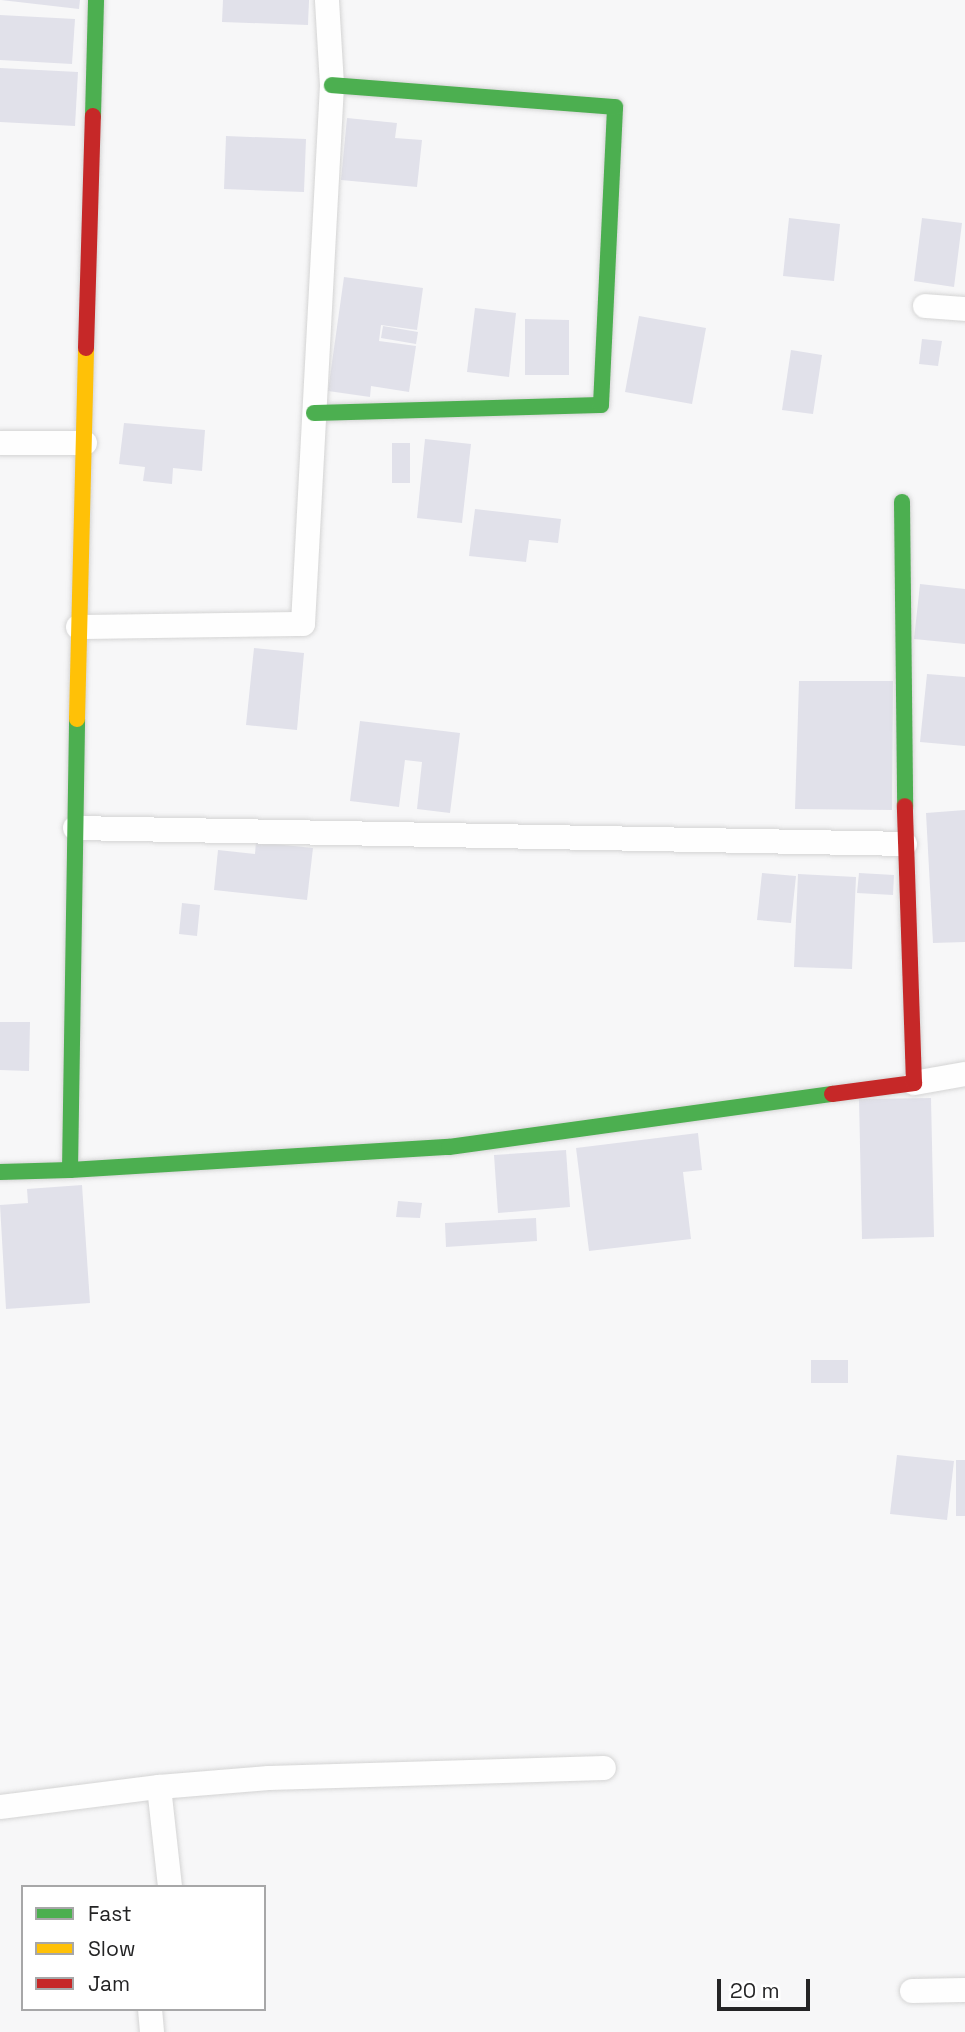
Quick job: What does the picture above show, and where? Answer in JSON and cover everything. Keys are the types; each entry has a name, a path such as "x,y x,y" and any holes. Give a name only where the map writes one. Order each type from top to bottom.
{"street":[{"path":"70,1170 78,627 96,0"},
{"path":"78,627 303,624 332,85 327,0"},
{"path":"314,413 601,405 615,107 332,85"},
{"path":"925,306 965,309"},
{"path":"0,443 85,443"},
{"path":"902,502 905,844 914,1083"},
{"path":"75,828 905,844"},
{"path":"0,1172 449,1147 965,1074"},
{"path":"0,1807 159,1787 268,1779 604,1768"},
{"path":"159,1787 170,1885"},
{"path":"912,1991 965,1990"},
{"path":"150,2011 152,2032"}],"building":[{"path":"1,0 80,0 79,9"},
{"path":"223,0 309,0 308,25 222,22"},
{"path":"0,15 75,19 72,64 0,60"},
{"path":"0,68 78,72 75,126 0,122"},
{"path":"347,118 397,123 395,138 422,140 417,187 341,180"},
{"path":"226,136 306,139 304,192 224,189"},
{"path":"789,218 840,224 834,281 783,276"},
{"path":"922,218 962,223 954,287 914,281"},
{"path":"344,277 423,288 417,330 381,325 379,341 416,346 409,392 371,386 370,397 328,391"},
{"path":"475,308 516,313 509,377 467,372"},
{"path":"639,316 706,328 692,404 625,392"},
{"path":"525,319 569,320 569,375 525,375"},
{"path":"383,326 418,332 416,344 381,338"},
{"path":"922,339 942,341 938,366 919,364"},
{"path":"791,350 822,355 813,414 782,410"},
{"path":"124,423 205,430 202,471 173,468 172,484 143,481 145,467 119,464"},
{"path":"425,439 471,444 462,523 417,518"},
{"path":"392,443 410,443 410,483 392,483"},
{"path":"475,509 561,519 558,543 529,540 526,562 469,556"},
{"path":"920,584 965,589 965,644 914,639"},
{"path":"254,648 304,653 297,730 246,725"},
{"path":"927,674 965,677 965,746 920,742"},
{"path":"799,681 893,681 892,810 795,809"},
{"path":"360,721 460,733 450,813 417,809 422,762 405,760 399,807 350,801"},
{"path":"965,810 965,942 933,943 926,813"},
{"path":"256,842 313,848 307,900 214,890 218,850 255,854"},
{"path":"762,873 796,876 791,923 757,920"},
{"path":"859,873 894,875 893,895 857,893"},
{"path":"798,874 856,877 852,969 794,967"},
{"path":"182,903 200,905 197,936 179,934"},
{"path":"0,1022 30,1022 29,1071 0,1070"},
{"path":"931,1098 934,1237 862,1239 859,1099"},
{"path":"698,1133 702,1170 683,1172 691,1239 589,1251 576,1148"},
{"path":"566,1150 570,1207 498,1213 494,1155"},
{"path":"82,1185 90,1303 6,1309 0,1205 28,1203 27,1189"},
{"path":"398,1201 422,1203 420,1218 396,1217"},
{"path":"536,1218 537,1241 446,1247 445,1223"},
{"path":"811,1360 848,1360 848,1383 811,1383"},
{"path":"897,1455 954,1461 947,1520 890,1514"},
{"path":"956,1460 965,1460 965,1516 956,1516"}],"traffic: fast":[{"path":"93,116 96,0"},
{"path":"314,413 601,405 615,107 332,85"},
{"path":"902,502 905,806"},
{"path":"0,1172 70,1170 77,719"},
{"path":"70,1170 449,1147 832,1094"}],"traffic: slow":[{"path":"77,719 86,348"}],"traffic: jam":[{"path":"86,348 93,116"},
{"path":"832,1094 914,1083 905,806"}]}
